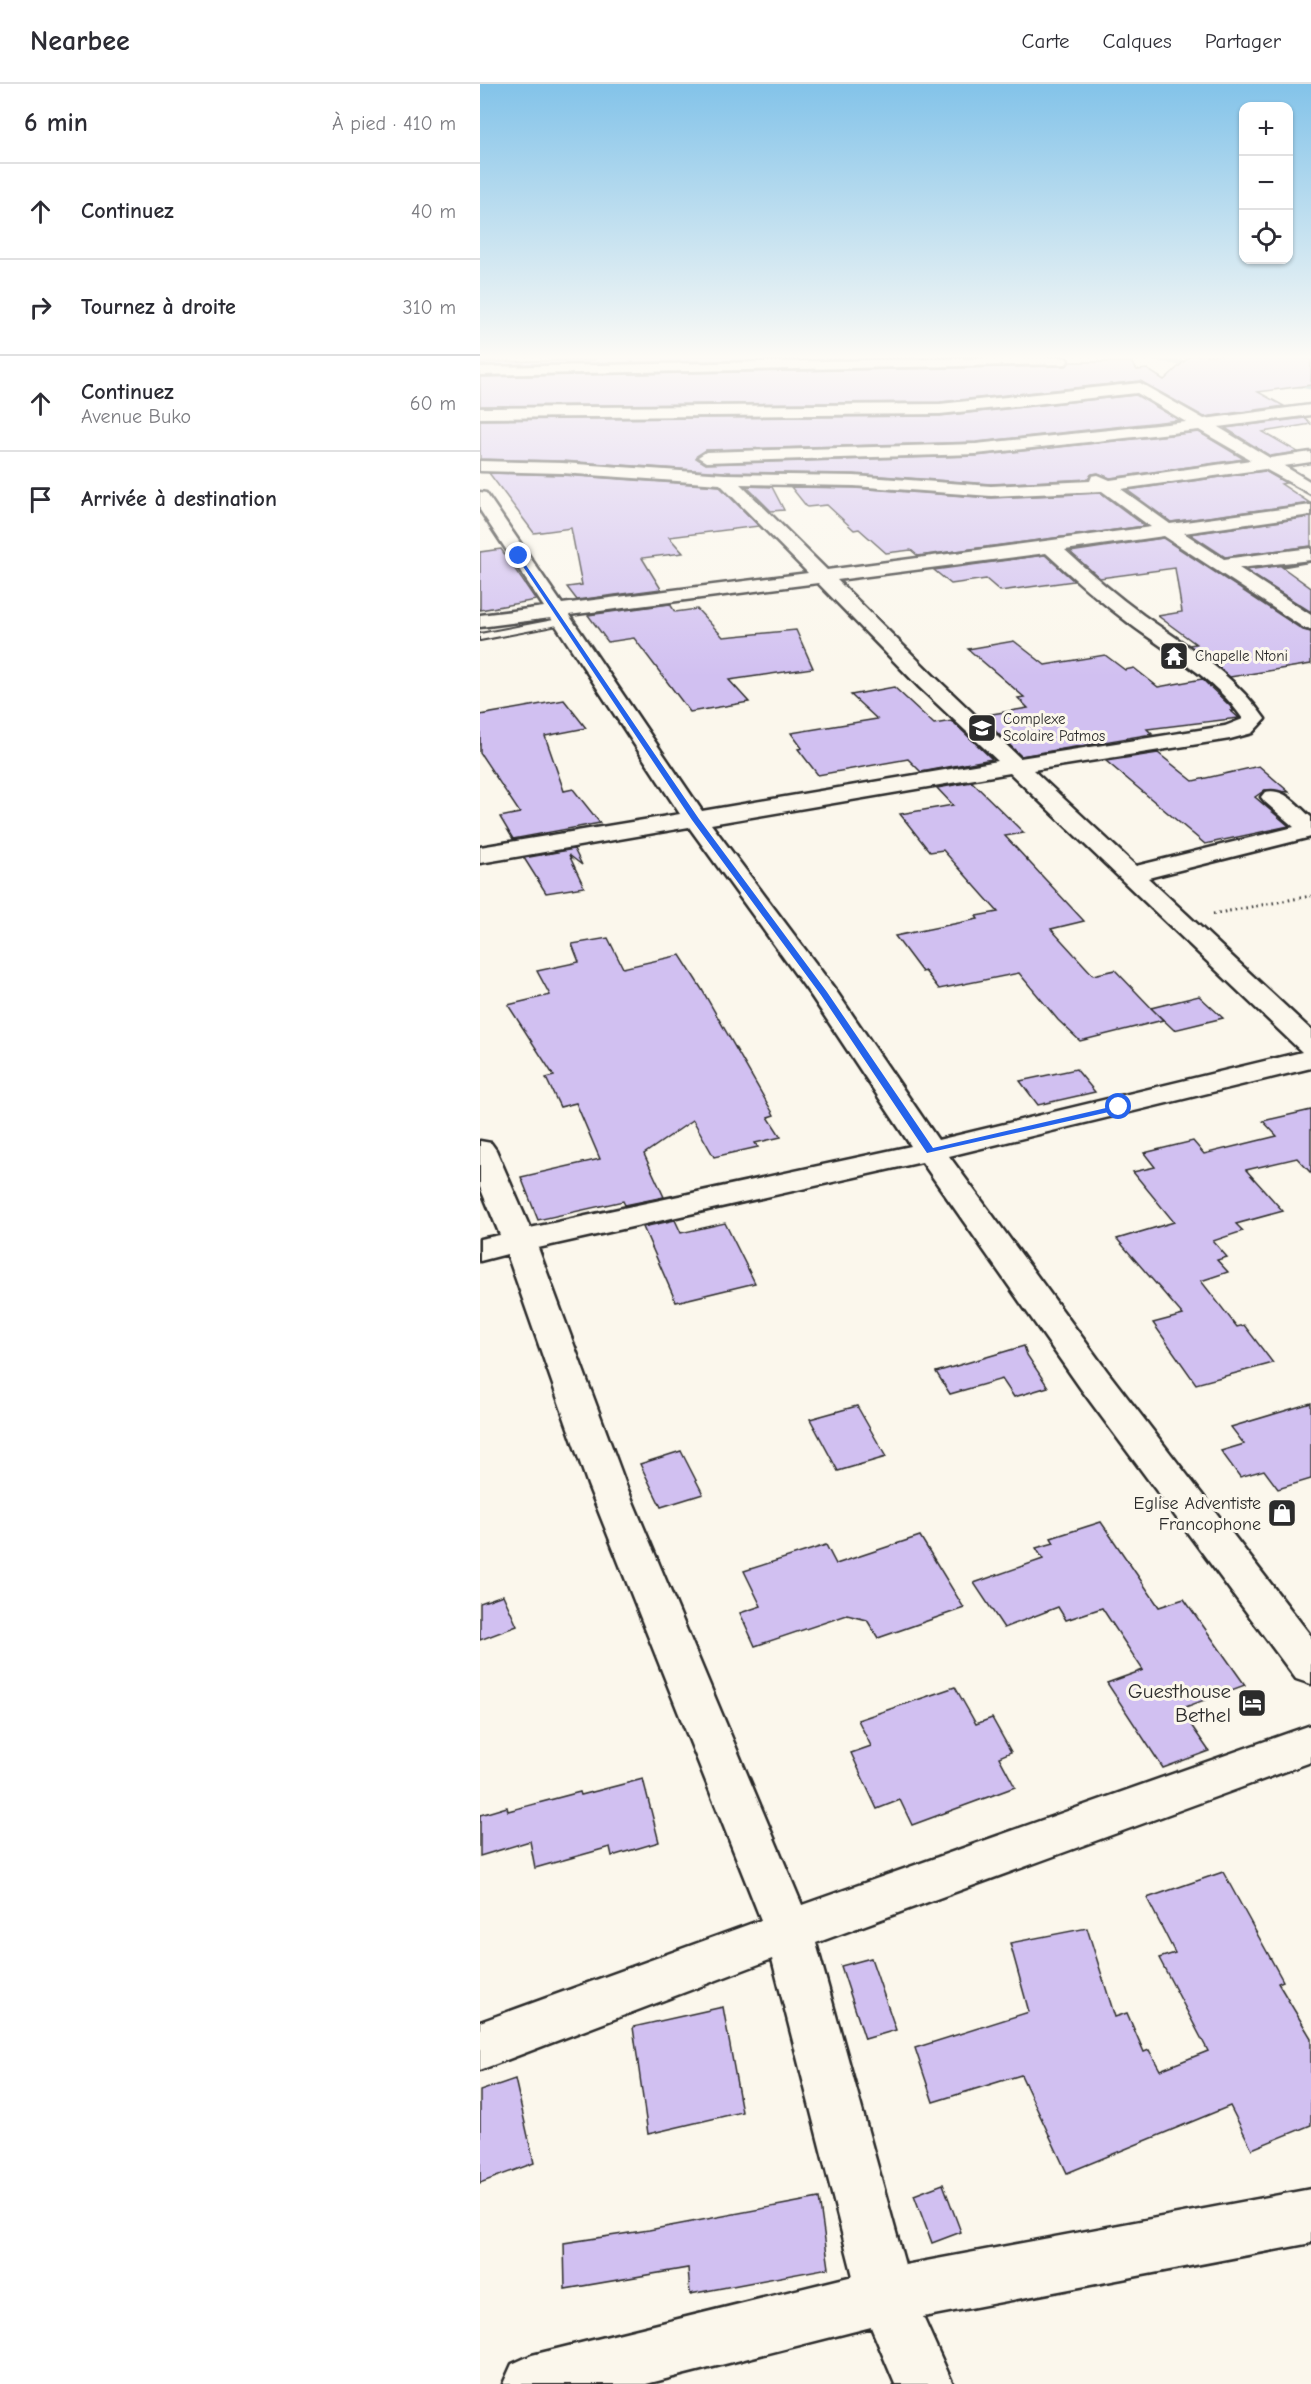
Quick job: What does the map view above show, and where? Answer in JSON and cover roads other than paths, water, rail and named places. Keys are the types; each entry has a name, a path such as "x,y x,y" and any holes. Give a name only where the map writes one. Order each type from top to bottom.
{"street":[{"path":"562,468 619,462"},
{"path":"1264,462 1311,489"},
{"path":"480,466 562,468 725,479 854,481 991,491 1106,486 1277,462"},
{"path":"1080,467 1165,529 1307,618"},
{"path":"725,479 927,682 1311,1046"},
{"path":"480,497 696,820 824,994 930,1151 1094,1380 1311,1667"},
{"path":"480,621 561,616 820,576 1050,547 1311,510"},
{"path":"480,855 1017,765 1221,734 1237,731 1252,723 1254,718 1250,711 1220,682 1122,608 1050,547"},
{"path":"1220,565 1311,554"},
{"path":"1273,797 1311,830"},
{"path":"1129,875 1311,830"},
{"path":"480,1250 930,1151 1311,1059"},
{"path":"480,1150 519,1240 607,1485 789,1931 886,2296 924,2384"},
{"path":"480,2046 789,1931 1311,1743"},
{"path":"532,2384 886,2296 1311,2216"}],"lane":[{"path":"480,637 561,616"}],"place":[{"name":"Chapelle Ntoni","path":"1174,656"},
{"name":"Complexe Scolaire Patmos","path":"982,728"},
{"name":"Eglise Adventiste Francophone","path":"1282,1513"},
{"name":"Guesthouse Bethel","path":"1252,1703"}]}
